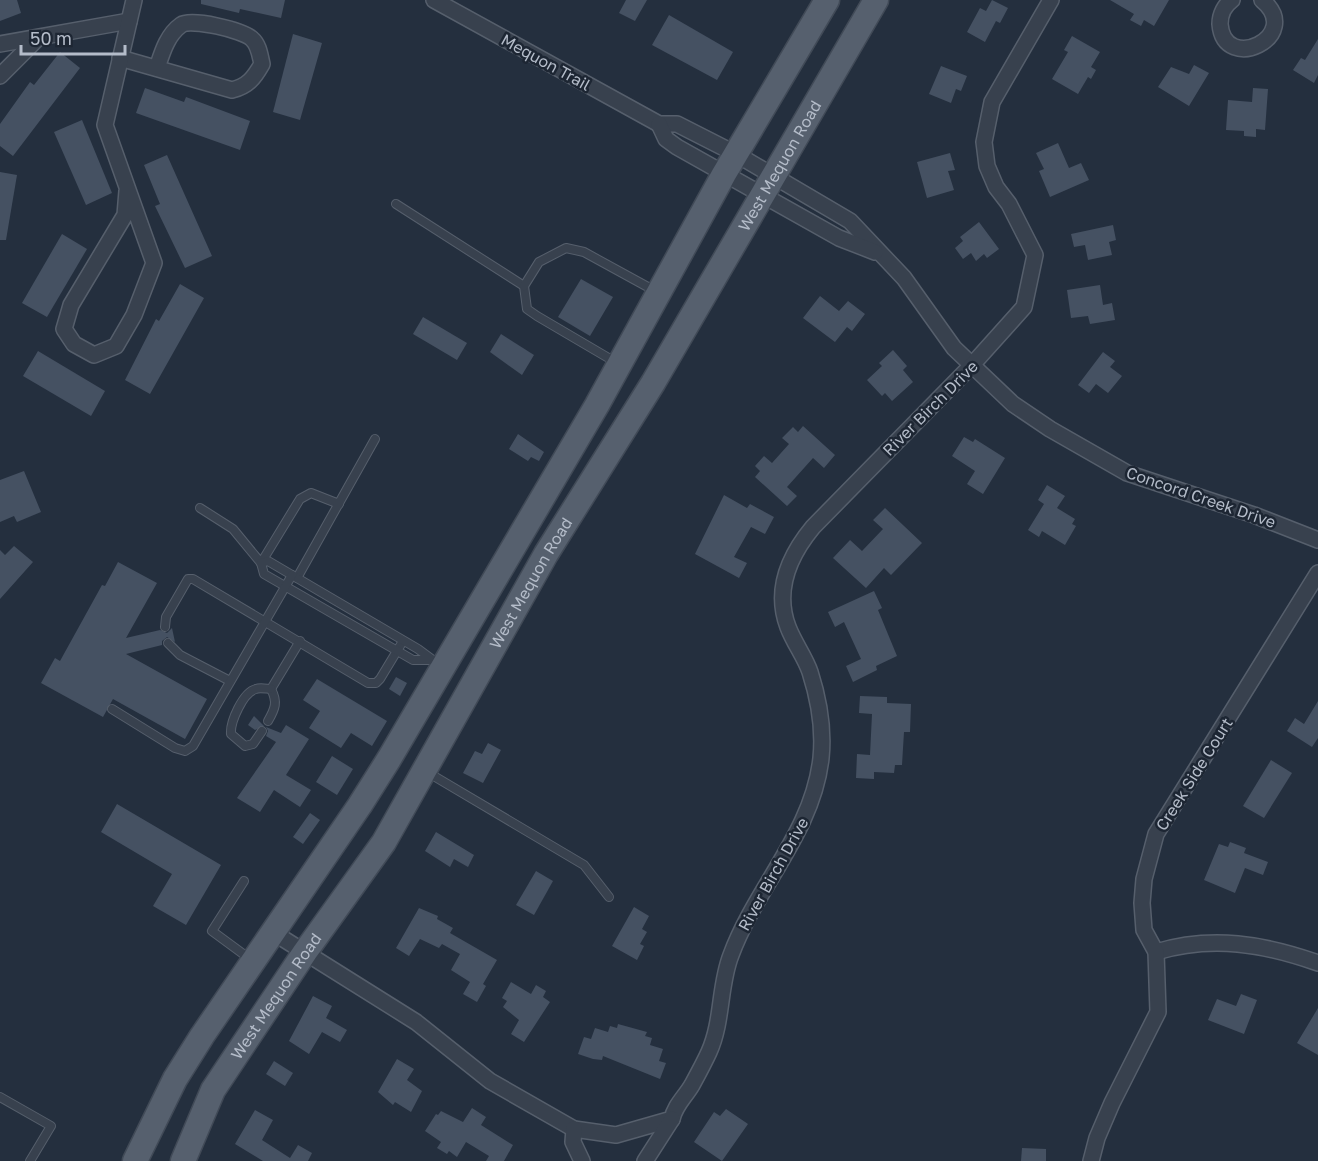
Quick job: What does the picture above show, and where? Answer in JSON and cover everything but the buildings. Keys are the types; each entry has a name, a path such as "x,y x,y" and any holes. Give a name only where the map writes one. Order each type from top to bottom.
{"main road":[{"path":"135,1161 175,1078 360,806 436,663 618,363 730,164 827,0"},
{"name":"West Mequon Road","path":"183,1161 213,1090 305,952 384,842 546,554 653,383 876,0"},
{"path":"618,363 653,383"},
{"path":"436,663 474,684"}],"street":[{"path":"127,191 125,215 71,305 64,329 74,344 94,355 116,346 134,315 154,263 105,125 134,0"},
{"name":"Mequon Trail","path":"434,0 454,5 659,124 677,124 730,164"},
{"name":"River Birch Drive","path":"645,1161 672,1119 674,1109 692,1085 710,1049 722,1005 730,957 746,919 800,827 810,806 816,782 821,758 820,719 809,670 788,626 783,606 783,588 787,568 797,546 813,527 972,365 1024,307 1035,255 1009,204 996,187 987,166 984,142 992,102 1051,0"},
{"path":"1230,1 1221,17 1223,34 1234,46 1250,49 1266,41 1274,26 1270,8 1262,0"},
{"path":"0,44 129,21"},
{"path":"120,58 232,90 244,87 254,78 262,64 259,51 252,38 192,21 183,23 172,34 157,68"},
{"path":"0,76 38,38"},
{"name":"Mequon Trail","path":"659,124 666,139 730,164"},
{"name":"Concord Creek Drive","path":"730,164 768,186 838,238 880,253"},
{"name":"Concord Creek Drive","path":"730,164 768,186 850,221 904,278 954,348 1013,404 1091,454 1127,473 1254,515 1318,540"},
{"name":"Creek Side Court","path":"1091,1161 1097,1138 1112,1103 1158,1012 1156,952 1144,930 1142,903 1144,879 1156,834 1318,573"},
{"path":"274,933 416,1022 490,1080 574,1129 616,1135 672,1119"},
{"path":"1156,952 1180,945 1246,943 1318,963"},
{"path":"574,1129 573,1142 582,1161"}],"lane":[{"path":"396,204 524,286"},
{"path":"618,363 527,309 524,286 539,262 566,248 584,252 658,293"},
{"path":"112,709 175,748 185,751 193,746 286,586 295,576 339,504 375,439"},
{"path":"261,563 300,499 311,493 339,504"},
{"path":"200,508 233,529 261,563 264,574 413,660 436,663"},
{"path":"261,563 268,561 295,576 436,663"},
{"path":"165,627 166,617 188,579 193,579 368,683 376,683 380,679 403,641"},
{"path":"271,689 300,641"},
{"path":"168,643 180,654 230,681"},
{"path":"262,731 254,744 245,746 231,734 231,726 250,692 256,688 271,689"},
{"path":"268,721 275,709 276,699 271,689"},
{"path":"426,771 584,865 609,897"},
{"path":"244,881 212,931 254,961"},
{"path":"0,1097 51,1126 30,1161"}]}
